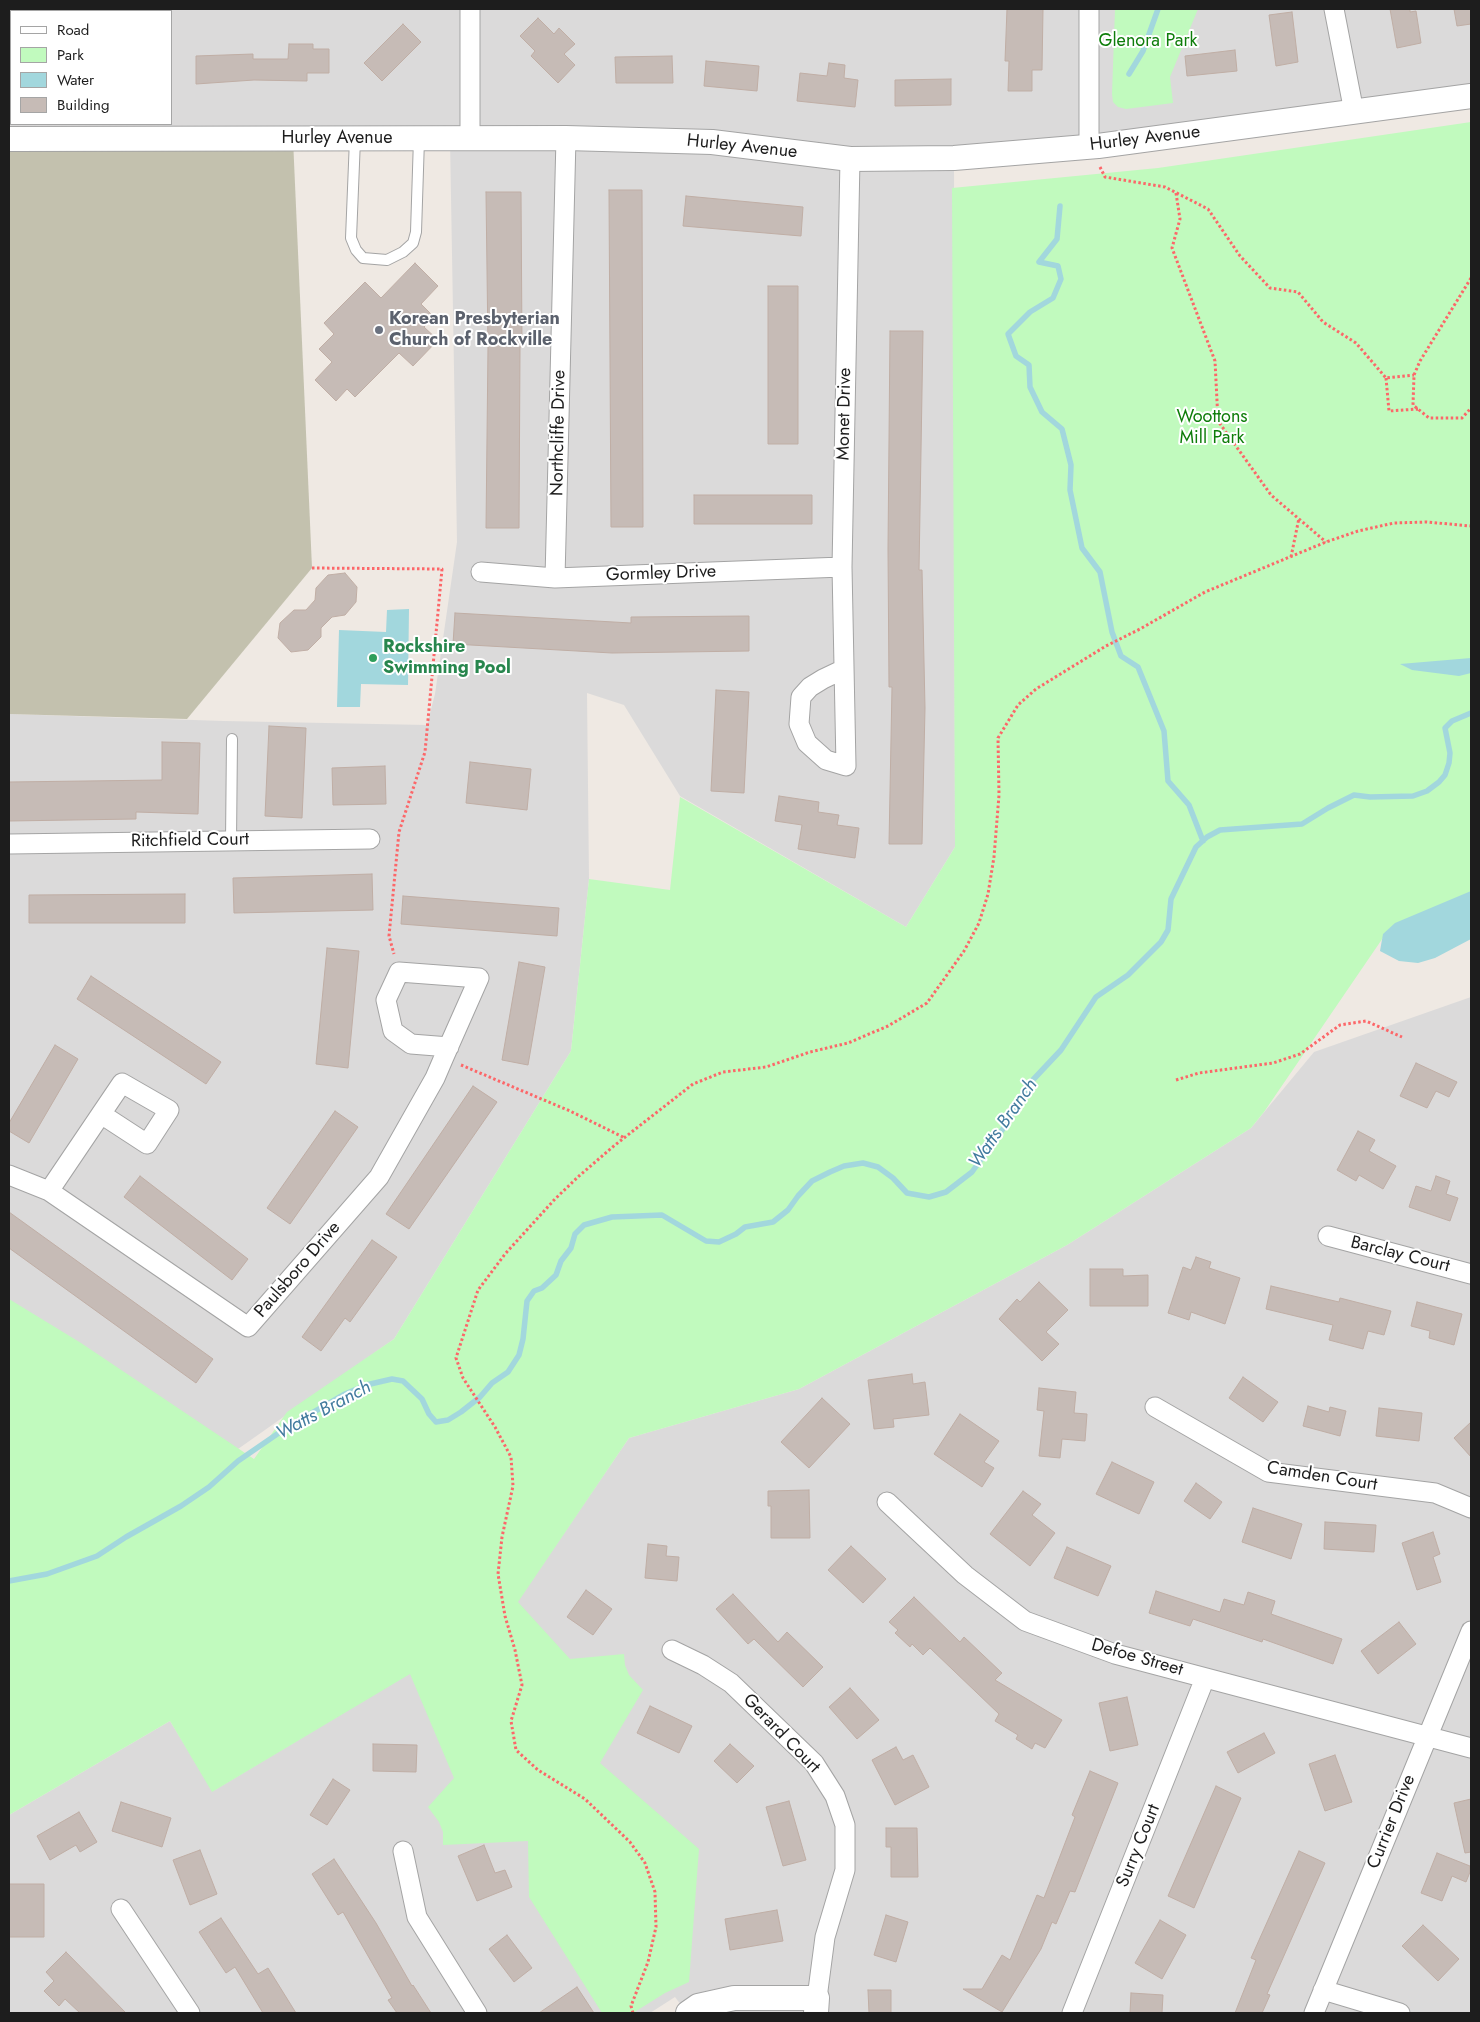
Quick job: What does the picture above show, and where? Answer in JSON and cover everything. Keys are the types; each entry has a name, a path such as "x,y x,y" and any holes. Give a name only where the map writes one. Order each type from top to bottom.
{"street":[{"path":"470,9 470,139"},
{"path":"1089,9 1089,147"},
{"path":"1334,9 1354,112"},
{"name":"Hurley Avenue","path":"9,140 566,138 712,142 850,159 954,158 1089,147 1471,96"},
{"name":"Northcliffe Drive","path":"555,578 566,138"},
{"name":"Monet Drive","path":"844,669 823,678 810,687 801,697 799,724 807,743 826,760 846,766 842,567 850,159"},
{"name":"Gormley Drive","path":"481,572 555,578 842,567"},
{"name":"Ritchfield Court","path":"9,844 370,839"},
{"path":"400,972 386,1000 392,1030 411,1044 447,1052"},
{"name":"Paulsboro Drive","path":"9,1176 49,1191 248,1327 379,1177 435,1078 480,978 400,972"},
{"path":"49,1191 101,1114"},
{"name":"Barclay Court","path":"1328,1236 1471,1274"},
{"name":"Camden Court","path":"1154,1407 1268,1472 1434,1493 1471,1508"},
{"name":"Defoe Street","path":"887,1502 965,1574 1024,1621 1115,1654 1471,1748"},
{"name":"Currier Drive","path":"1314,2013 1471,1631"},
{"name":"Gerard Court","path":"672,1650 703,1665 731,1683 814,1763 835,1796 845,1826 845,1870 825,1937 816,2005"},
{"name":"Surry Court","path":"1072,2013 1205,1678"},
{"path":"403,1851 418,1917 477,2013"},
{"path":"121,1909 190,2013"},
{"path":"1323,1990 1400,2013"},
{"path":"688,2013 698,2006 734,1998 816,2005"}],"lane":[{"path":"356,139 351,238 356,250 363,258 387,260 403,252 413,243 416,232 419,139"},
{"path":"232,739 232,841"}],"path":[{"path":"1089,147 1105,177 1165,187 1208,209 1240,256 1270,288 1298,292 1323,322 1356,343 1386,378 1389,411 1418,409"},
{"path":"1176,192 1180,218 1172,248 1214,361 1218,421 1271,495 1326,542"},
{"path":"1471,278 1420,361 1414,375 1413,405 1429,418 1462,418 1471,408"},
{"path":"1386,378 1414,375"},
{"path":"1290,556 1299,518"},
{"path":"633,2013 632,2006 648,1962 656,1927 655,1892 645,1863 630,1842 585,1799 538,1770 516,1750 511,1721 522,1685 515,1650 505,1616 498,1574 502,1537 513,1486 511,1457 484,1410 462,1378 456,1358 478,1290 505,1254 555,1199 579,1176 693,1084 723,1072 766,1067 810,1052 848,1043 888,1026 927,1003 964,951 975,930 988,894 994,857 998,795 998,738 1018,706 1036,689 1106,646 1205,592 1326,542 1358,531 1394,523 1427,522 1471,526"},
{"path":"312,568 442,569 425,752 398,832 389,936 400,972"},
{"path":"1176,1080 1199,1073 1273,1063 1300,1054 1340,1025 1366,1021 1402,1037"},
{"path":"447,1052 625,1138"}],"shaded area":[{"path":"9,9 1471,9 1471,96 954,158 955,847 906,927 680,796 624,705 587,693 589,879 571,1051 394,1339 238,1449 9,1305 9,714 427,725 435,694 457,542 450,139 9,139"},
{"path":"293,139 312,568 187,719 9,714 9,147"},
{"path":"1471,997 1471,2013 687,2013 675,1997 650,2013 9,2013 9,1815 170,1721 213,1791 410,1673 517,1602 629,1438 799,1389 1067,1245 1251,1128 1314,1052"}],"green space":[{"name":"Glenora Park","path":"1115,9 1198,9 1170,77 1173,103 1126,109 1118,107 1113,102"},
{"name":"Woottons Mill Park","path":"1471,122 1471,896 1389,929 1264,1112 1251,1128 1067,1245 799,1389 629,1438 518,1602 570,1659 624,1654 625,1665 629,1675 643,1690 600,1763 699,1849 689,1982 665,1993 633,2013 602,2013 529,1897 528,1841 443,1845 443,1832 439,1822 428,1807 454,1778 410,1674 212,1792 170,1721 9,1815 9,1299 81,1343 254,1459 287,1412 394,1339 571,1051 589,879 670,890 680,797 906,927 955,847 952,188 1158,168"}],"water":[{"name":"Rockshire Swimming Pool","path":"409,609 408,685 361,684 360,707 337,707 339,630 386,632 387,610"},
{"path":"1471,658 1471,673 1459,676 1412,670 1400,664"},
{"path":"1471,891 1471,939 1435,958 1418,963 1399,961 1380,951 1383,934 1395,923"}],"building":[{"path":"1007,9 1043,9 1042,70 1032,70 1032,91 1008,91 1009,61 1005,61"},
{"path":"1390,9 1410,9 1410,12 1416,11 1421,43 1397,48"},
{"path":"1454,9 1471,9 1471,24 1457,26"},
{"path":"1292,12 1298,62 1276,66 1269,15"},
{"path":"538,18 554,34 559,28 575,44 564,54 575,65 558,83 531,56 535,51 520,36"},
{"path":"403,24 421,42 382,81 364,63"},
{"path":"289,44 313,44 313,49 329,49 329,73 307,73 307,81 254,80 196,84 196,56 253,54 253,59 288,59"},
{"path":"1235,50 1237,71 1187,76 1185,56"},
{"path":"672,56 673,83 616,83 615,57"},
{"path":"706,61 759,66 757,91 704,86"},
{"path":"829,63 845,65 844,78 858,80 855,107 797,101 800,73 827,76"},
{"path":"951,79 951,105 895,106 895,80"},
{"path":"609,190 642,190 643,527 611,527"},
{"path":"486,192 521,192 522,347 520,347 519,528 486,528 488,347"},
{"path":"686,196 803,207 801,236 683,226"},
{"name":"Korean Presbyterian Church of Rockville","path":"415,263 438,286 421,304 434,317 424,327 438,340 413,366 399,353 355,397 347,389 336,401 315,380 332,362 319,349 334,334 324,323 365,282 381,298"},
{"path":"768,286 798,286 798,444 768,444"},
{"path":"890,331 923,331 919,570 922,570 925,708 922,844 889,844 892,687 889,687 888,549"},
{"path":"694,495 812,495 812,524 694,524"},
{"path":"345,573 357,587 356,602 345,615 332,617 321,628 321,637 308,650 291,652 278,638 280,623 294,610 306,610 315,600 316,588 328,575"},
{"path":"455,613 631,623 631,617 749,616 749,651 612,653 453,644"},
{"path":"716,690 749,692 744,793 711,791"},
{"path":"269,726 306,728 302,818 265,816"},
{"path":"162,742 200,743 198,814 136,812 136,819 9,821 9,782 162,780"},
{"path":"470,762 531,769 527,810 466,803"},
{"path":"385,766 386,804 333,805 332,768"},
{"path":"779,796 819,802 818,812 839,815 837,825 859,828 855,858 798,849 802,825 775,821"},
{"path":"372,874 373,910 234,913 233,878"},
{"path":"185,894 185,923 29,923 29,895"},
{"path":"403,896 559,908 557,936 401,924"},
{"path":"327,948 359,951 348,1068 316,1064"},
{"path":"519,962 545,967 528,1065 502,1060"},
{"path":"91,976 221,1062 206,1084 77,999"},
{"path":"55,1045 78,1059 29,1143 9,1131 9,1123"},
{"path":"1416,1063 1457,1082 1449,1097 1436,1091 1427,1108 1400,1096"},
{"path":"473,1086 497,1102 409,1229 386,1214"},
{"path":"335,1111 358,1127 290,1224 267,1208"},
{"path":"1358,1131 1375,1140 1369,1151 1396,1166 1383,1189 1359,1175 1356,1181 1337,1170"},
{"path":"140,1176 248,1259 232,1280 124,1197"},
{"path":"1436,1176 1450,1181 1446,1194 1458,1198 1450,1221 1409,1207 1416,1186 1431,1191"},
{"path":"9,1212 213,1359 196,1383 9,1248"},
{"path":"372,1240 397,1257 350,1322 345,1318 321,1351 302,1337"},
{"path":"1196,1257 1211,1262 1209,1268 1240,1278 1225,1324 1191,1312 1189,1320 1168,1313 1183,1267 1191,1270"},
{"path":"1090,1269 1123,1269 1123,1276 1148,1275 1148,1306 1090,1306"},
{"path":"1039,1282 1068,1310 1046,1332 1059,1344 1042,1361 999,1319 1017,1299 1020,1302"},
{"path":"1271,1286 1339,1302 1340,1298 1391,1311 1384,1335 1368,1331 1363,1349 1329,1340 1333,1325 1266,1309"},
{"path":"1417,1302 1462,1314 1454,1345 1429,1338 1430,1331 1411,1326"},
{"path":"912,1374 913,1384 925,1382 929,1415 893,1419 894,1427 874,1429 868,1380"},
{"path":"1243,1377 1278,1402 1263,1422 1229,1398"},
{"path":"1039,1388 1076,1392 1074,1413 1087,1414 1085,1441 1062,1439 1060,1458 1039,1456 1044,1411 1037,1410"},
{"path":"822,1398 850,1424 809,1468 781,1442"},
{"path":"1308,1406 1329,1412 1330,1407 1346,1411 1340,1436 1303,1426"},
{"path":"1379,1408 1422,1413 1419,1441 1376,1436"},
{"path":"960,1414 999,1441 984,1462 994,1468 982,1487 934,1454"},
{"path":"1471,1422 1471,1457 1454,1438"},
{"path":"1112,1462 1154,1482 1139,1514 1096,1494"},
{"path":"1196,1483 1222,1502 1210,1519 1184,1501"},
{"path":"809,1490 810,1538 771,1538 771,1506 768,1506 768,1491"},
{"path":"1023,1491 1041,1504 1032,1515 1055,1533 1030,1566 990,1534"},
{"path":"1253,1508 1302,1524 1291,1559 1242,1542"},
{"path":"1325,1522 1376,1525 1374,1552 1324,1549"},
{"path":"1433,1532 1440,1554 1433,1557 1441,1582 1417,1590 1402,1543"},
{"path":"648,1544 667,1546 666,1556 679,1557 677,1581 645,1578"},
{"path":"851,1546 886,1579 863,1603 828,1570"},
{"path":"1067,1547 1111,1566 1098,1596 1054,1578"},
{"path":"586,1590 612,1609 593,1635 567,1617"},
{"path":"1156,1591 1220,1612 1224,1599 1244,1605 1248,1592 1275,1601 1271,1614 1342,1639 1333,1664 1263,1639 1262,1642 1193,1619 1190,1626 1149,1613"},
{"path":"733,1594 778,1642 787,1632 823,1667 803,1687 754,1639 748,1644 716,1609"},
{"path":"914,1597 960,1642 964,1637 1002,1673 995,1680 1062,1720 1045,1748 1035,1743 1032,1749 1016,1739 1018,1735 995,1721 999,1714 930,1648 923,1655 912,1644 910,1647 895,1633 898,1630 889,1622"},
{"path":"1399,1622 1416,1644 1378,1674 1361,1651"},
{"path":"850,1688 879,1720 857,1739 829,1707"},
{"path":"1127,1697 1138,1745 1110,1751 1099,1703"},
{"path":"650,1706 692,1726 679,1753 637,1733"},
{"path":"1264,1733 1275,1753 1238,1773 1227,1752"},
{"path":"373,1744 417,1745 416,1772 373,1771"},
{"path":"730,1744 754,1766 737,1783 714,1761"},
{"path":"896,1747 903,1760 913,1755 929,1787 895,1805 872,1760"},
{"path":"1335,1755 1352,1802 1325,1811 1309,1764"},
{"path":"1090,1771 1118,1783 1075,1892 1070,1891 1056,1924 1052,1922 1041,1949 1002,2012 963,1989 982,1989 1002,1955 1010,1960 1037,1895 1044,1898 1075,1817 1072,1815"},
{"path":"333,1779 350,1790 327,1825 310,1815"},
{"path":"1216,1786 1241,1798 1194,1908 1168,1896"},
{"path":"1471,1799 1471,1852 1465,1853 1454,1803"},
{"path":"789,1801 806,1860 783,1866 766,1807"},
{"path":"121,1802 171,1818 162,1847 112,1831"},
{"path":"79,1812 97,1842 80,1852 76,1845 50,1860 37,1836"},
{"path":"886,1828 917,1828 918,1877 891,1877 891,1847 886,1847"},
{"path":"484,1845 495,1873 505,1870 512,1887 477,1901 458,1856"},
{"path":"200,1850 217,1894 190,1905 173,1860"},
{"path":"1299,1851 1325,1863 1267,1994 1270,1995 1262,2013 1235,2013 1256,1960 1251,1958"},
{"path":"1437,1853 1470,1866 1466,1882 1452,1876 1442,1901 1421,1893"},
{"path":"334,1859 376,1923 412,1986 431,2013 397,2013 388,2000 392,1998 343,1912 338,1915 312,1874"},
{"path":"9,1884 44,1884 44,1937 9,1937"},
{"path":"777,1910 783,1941 730,1950 725,1919"},
{"path":"886,1915 908,1922 896,1962 874,1955"},
{"path":"221,1918 258,1974 268,1968 296,2013 263,2013 235,1967 226,1973 199,1932"},
{"path":"1160,1920 1186,1935 1162,1979 1135,1963"},
{"path":"1423,1925 1459,1959 1438,1981 1402,1946"},
{"path":"507,1935 532,1968 514,1982 489,1949"},
{"path":"66,1952 126,2013 80,2013 65,1999 59,2006 44,1991 54,1981 46,1972"},
{"path":"577,1987 594,2013 539,2013"},
{"path":"868,1990 891,1990 891,2013 869,2013"},
{"path":"1131,1993 1163,1995 1162,2013 1130,2013"}],"waterway":[{"path":"1129,74 1143,51 1158,9"},
{"path":"1060,206 1057,239 1039,262 1058,266 1061,279 1053,298 1030,312 1008,334 1016,356 1029,365 1030,387 1042,412 1062,429 1071,465 1070,490 1082,548 1100,572 1112,632 1121,656 1138,667 1164,731 1168,781 1189,805 1203,841"},
{"name":"Watts Branch","path":"9,1581 47,1574 97,1556 181,1506 209,1487 238,1461 286,1428 345,1394 366,1385 392,1379 403,1381 422,1399 429,1414 436,1422 448,1420 461,1412 480,1397 492,1383 508,1372 519,1355 523,1339 527,1301 534,1291 542,1288 556,1275 561,1261 571,1248 575,1234 584,1225 612,1217 662,1215 706,1241 719,1242 736,1234 745,1227 773,1222 788,1210 812,1181 844,1166 863,1163 878,1167 893,1178 907,1193 929,1197 946,1192 972,1172 1005,1126 1030,1083 1061,1050 1096,997 1128,975 1161,942 1168,930 1171,899 1196,847 1207,837 1220,830 1302,824 1354,795 1370,797 1413,796 1427,791 1445,775 1449,763 1450,753 1445,728 1452,721 1471,713"}],"place":[{"name":"Korean Presbyterian Church of Rockville","path":"379,330"},
{"name":"Rockshire Swimming Pool","path":"373,658"}]}
